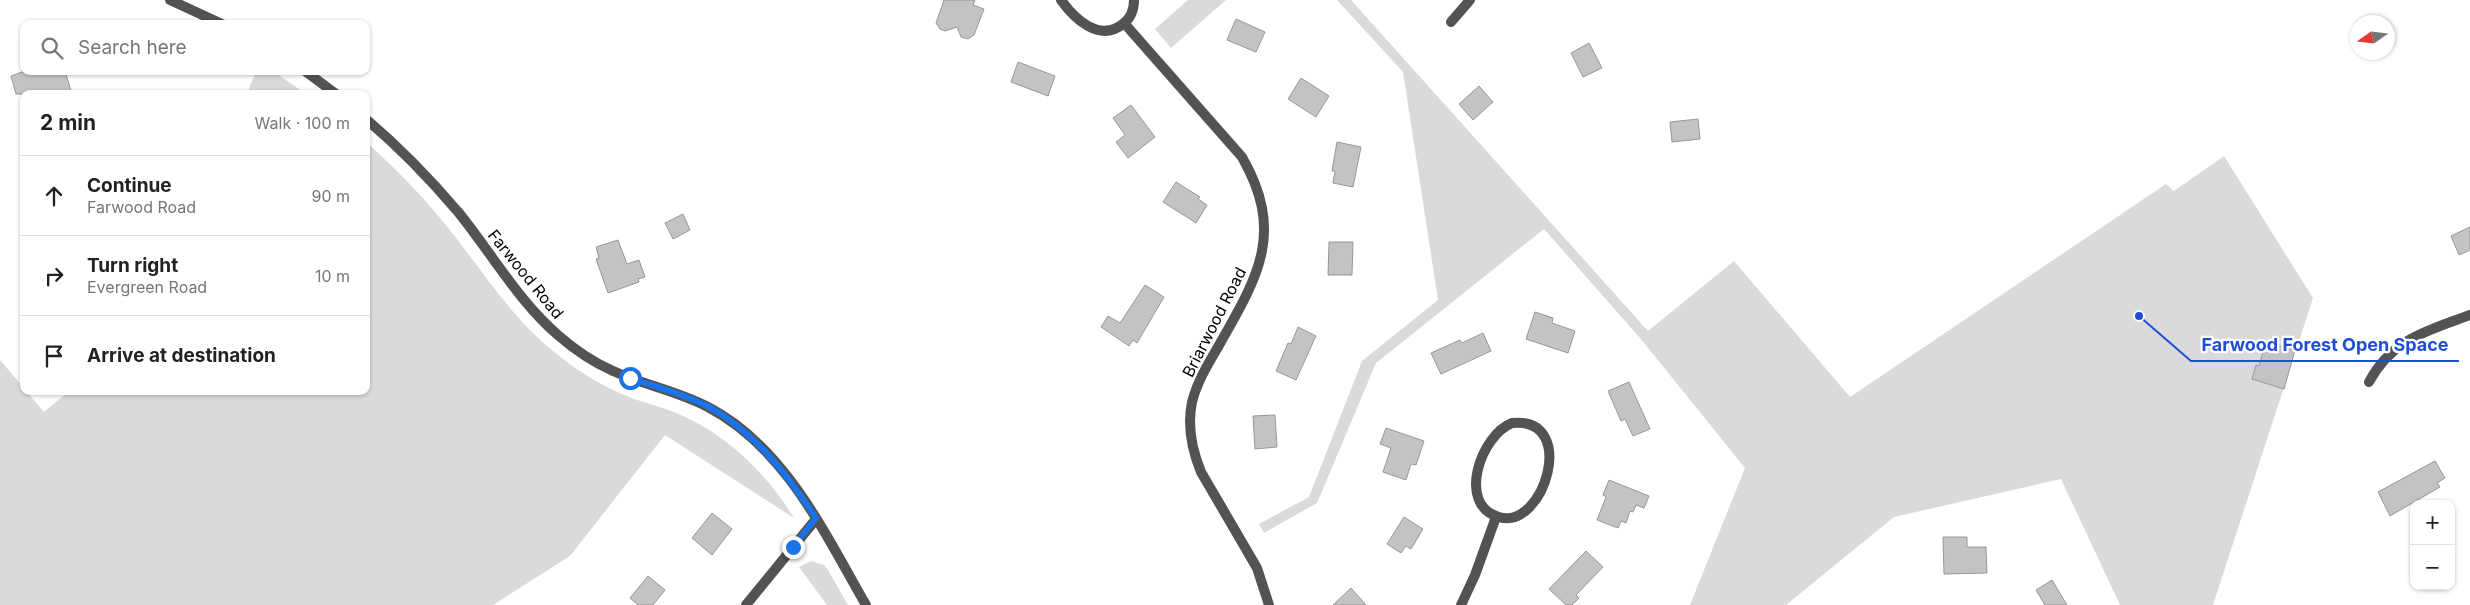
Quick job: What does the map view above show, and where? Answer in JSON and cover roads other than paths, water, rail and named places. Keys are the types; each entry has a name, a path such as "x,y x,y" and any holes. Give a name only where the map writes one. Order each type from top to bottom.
{"street":[{"path":"170,0 213,20"},
{"path":"1061,0 1074,16 1095,30 1108,31 1124,23 1132,14 1134,0"},
{"path":"1451,22 1470,0"},
{"name":"Briarwood Road","path":"1124,23 1242,157 1259,195 1264,236 1256,276 1202,375 1192,401 1190,431 1200,472 1257,568 1269,605"},
{"path":"310,75 331,90"},
{"name":"Farwood Road","path":"370,123 440,192 529,306 558,336 576,350 613,371 693,399 736,425 785,474 816,518 866,605"},
{"path":"2369,382 2379,365 2404,343 2470,315"},
{"path":"1512,423 1530,425 1544,435 1550,447 1544,482 1534,502 1525,512 1514,518 1496,517 1482,506 1477,494 1476,481 1482,459 1492,439 1500,429 1512,423"},
{"path":"1461,605 1475,575 1496,517"},
{"path":"746,605 816,518"}],"place":[{"name":"Farwood Forest Open Space","path":"2139,316"}]}
